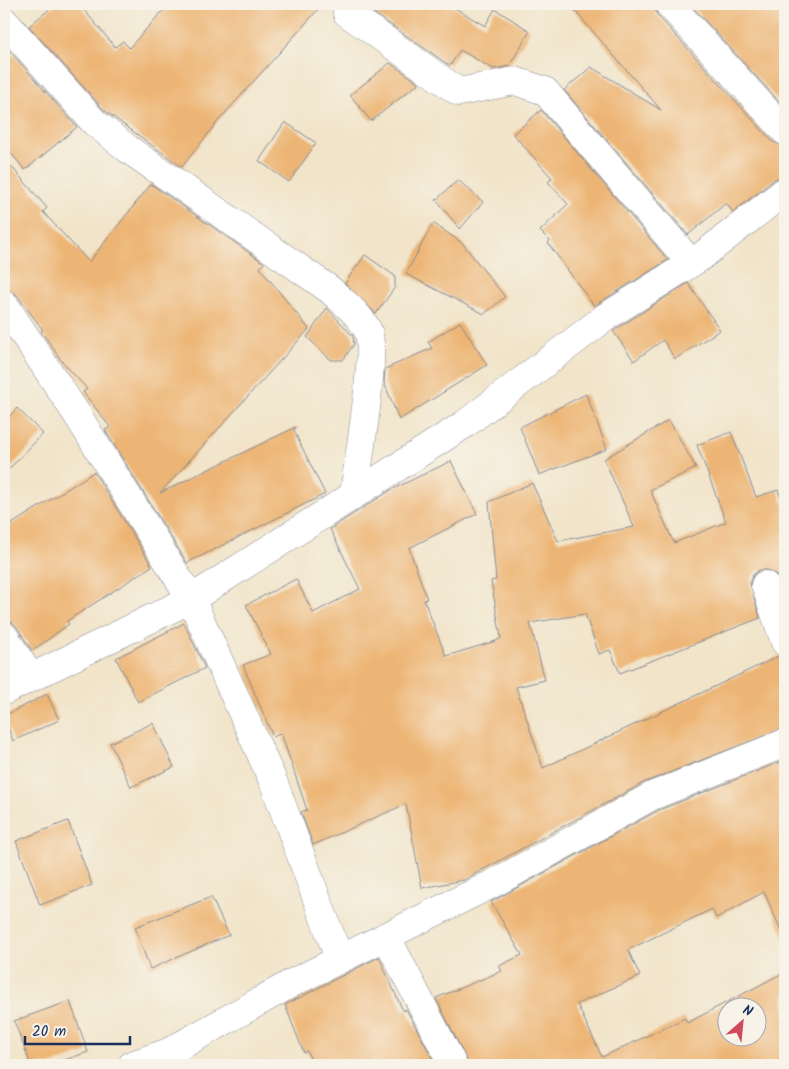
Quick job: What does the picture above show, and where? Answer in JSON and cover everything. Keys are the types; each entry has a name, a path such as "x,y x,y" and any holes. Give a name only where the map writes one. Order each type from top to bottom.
{"street":[{"path":"20,4 4,20 94,122 128,149 329,289 356,314 369,332 370,361 354,493"},
{"path":"669,4 785,131"},
{"path":"347,13 459,92 515,81 544,91 691,263"},
{"path":"4,692 191,599 354,493 465,424 607,316 691,263 785,191"},
{"path":"4,304 78,416 191,599 273,781 338,958"},
{"path":"765,585 785,642"},
{"path":"4,636 31,678"},
{"path":"132,1065 169,1052 338,958 496,882 652,796 785,743"},
{"path":"386,936 453,1065"}],"building":[{"path":"56,4 79,4 115,47 123,41 129,48 169,4 323,4 219,120 182,167 105,111 29,26"},
{"path":"361,4 448,4 485,26 495,9 530,31 509,66 493,69 460,50 450,66"},
{"path":"569,4 654,4 657,15 773,142 785,146 785,176 775,179 733,212 726,203 688,235 564,90 591,67 661,110"},
{"path":"690,4 785,4 785,108"},
{"path":"5,46 77,127 25,170 4,145"},
{"path":"390,63 419,83 371,121 350,95"},
{"path":"541,110 668,260 594,306 548,243 550,241 540,231 568,204 548,182 552,178 513,134"},
{"path":"285,122 316,143 289,182 259,161"},
{"path":"4,158 47,208 43,212 89,262 151,184 264,263 260,268 309,329 160,493 296,427 294,431 325,494 187,563 105,430 110,427 83,392 87,389 61,360 41,331 43,330 17,295 4,288"},
{"path":"458,180 483,202 460,229 436,200"},
{"path":"433,223 462,243 505,297 484,314 406,274"},
{"path":"365,255 395,276 395,287 376,314 345,283"},
{"path":"688,283 720,330 675,359 663,340 634,361 613,331"},
{"path":"327,308 353,336 354,344 343,360 331,360 307,337"},
{"path":"460,322 487,365 399,420 384,382 385,369 432,348 428,342"},
{"path":"586,394 607,449 539,475 520,427"},
{"path":"17,408 43,434 4,474 4,422"},
{"path":"669,420 696,468 650,490 674,543 726,522 697,445 731,432 756,497 778,490 785,508 785,596 776,574 767,570 759,570 753,575 750,583 760,618 620,673 610,650 599,654 585,614 530,623 545,680 516,687 543,768 779,656 785,657 785,728 645,782 464,880 422,888 406,804 313,845 301,812 307,810 281,733 273,737 243,665 271,654 246,605 296,579 313,613 360,589 330,529 391,490 451,461 477,514 409,548 427,599 424,600 446,656 496,641 501,638 491,581 496,580 489,502 532,483 558,541 634,527 604,459"},
{"path":"94,472 152,566 67,621 69,624 32,651 17,627 12,622 4,620 4,529"},
{"path":"184,623 205,668 138,702 116,658"},
{"path":"47,694 59,720 13,741 4,716"},
{"path":"153,723 174,767 131,787 110,743"},
{"path":"785,760 785,939 764,892 716,918 712,909 628,950 640,976 577,1004 602,1057 685,1018 687,1023 716,1008 716,1046 766,1046 766,996 739,996 785,972 785,1065 469,1065 436,998 502,971 499,966 522,955 491,902 659,810"},
{"path":"68,821 92,885 40,905 16,841"},
{"path":"211,897 229,935 150,969 135,927"},
{"path":"379,957 403,1011 406,1009 436,1065 313,1065 307,1051 304,1053 285,1005"},
{"path":"70,1001 88,1052 50,1065 31,1065 14,1021"}]}
